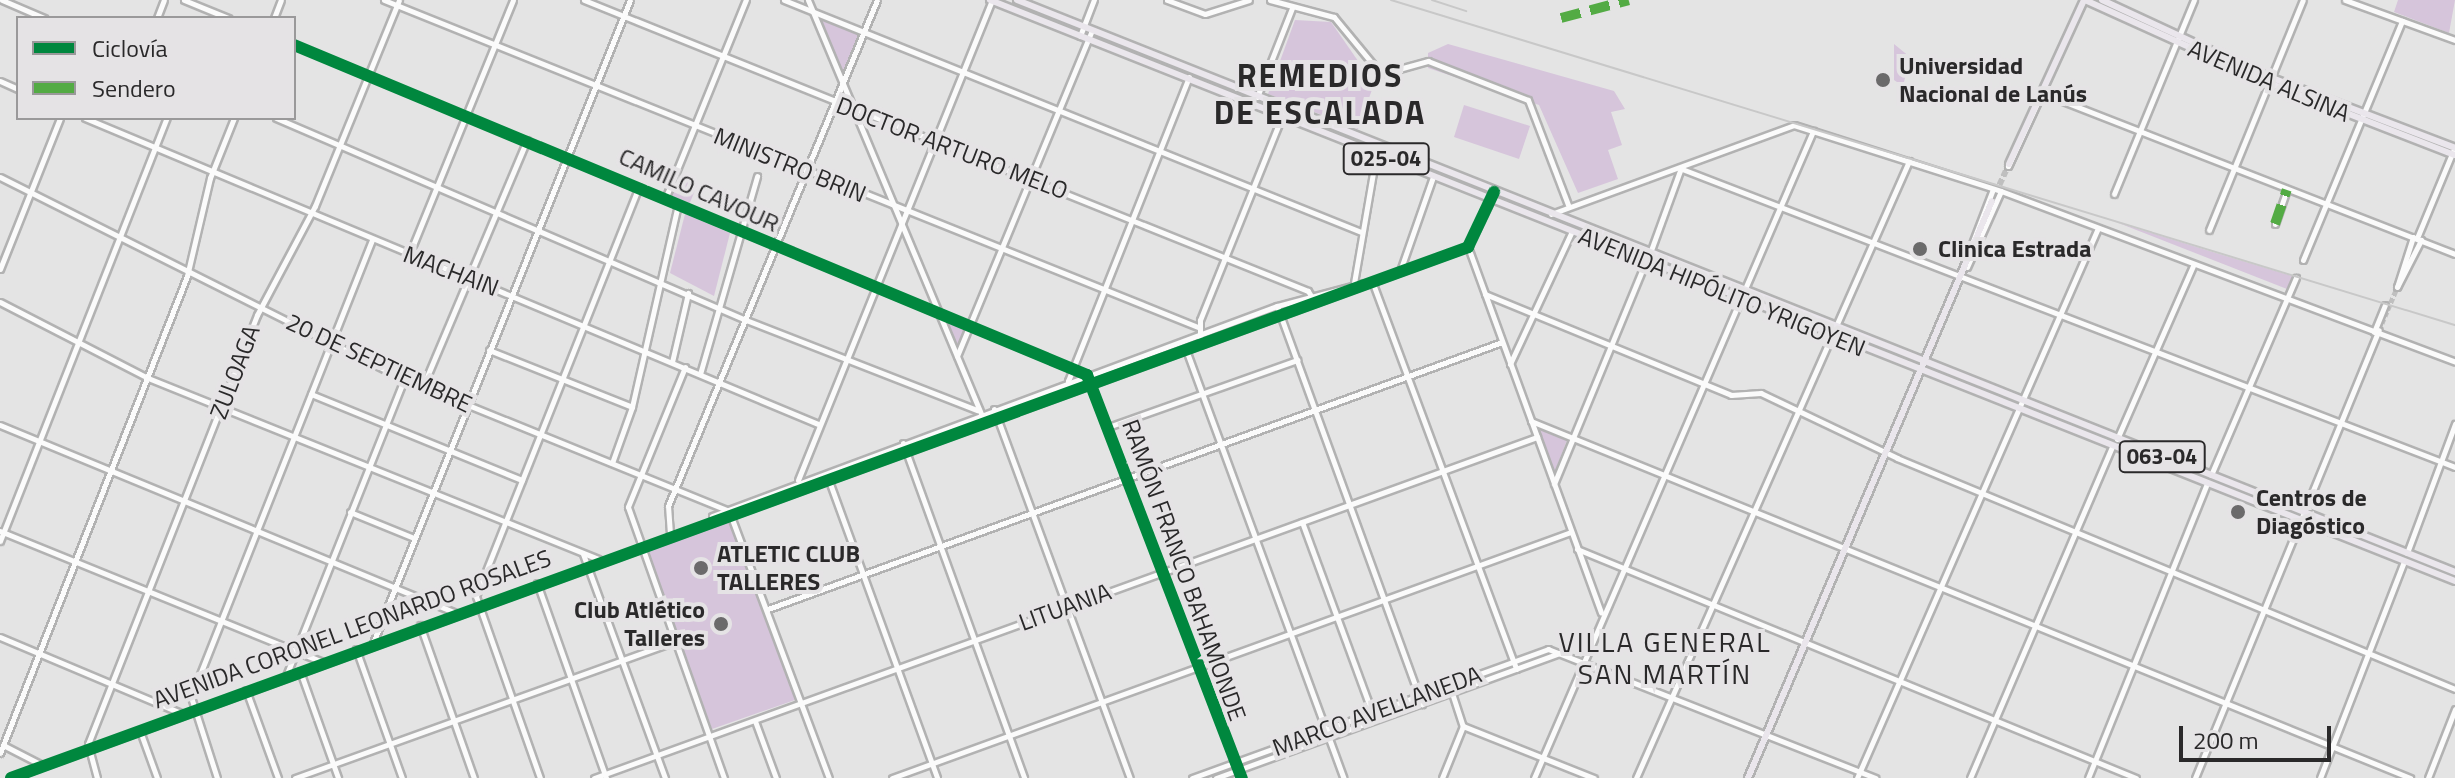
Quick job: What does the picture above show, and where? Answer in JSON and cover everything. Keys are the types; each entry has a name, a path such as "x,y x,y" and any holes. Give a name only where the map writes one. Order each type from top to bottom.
{"main road":[{"name":"AVENIDA HIPÓLITO YRIGOYEN","path":"991,0 1433,177 1550,215 2112,446 2209,480 2406,557 2455,572"},
{"name":"AVENIDA HIPÓLITO YRIGOYEN","path":"1017,0 1572,231 1648,257"},
{"name":"AVENIDA ALSINA","path":"2085,0 2270,81 2454,151"},
{"path":"2009,164 2085,0"},
{"name":"AVENIDA ALSINA","path":"2102,0 2177,39"},
{"path":"1748,778 1992,201"},
{"name":"AVENIDA HIPÓLITO YRIGOYEN","path":"2017,405 2117,439 2209,480"},
{"name":"AVENIDA HIPÓLITO YRIGOYEN","path":"2406,557 2455,581"}],"street":[{"path":"0,7 3,0 39,16"},
{"path":"184,0 223,16"},
{"name":"MINISTRO BRIN","path":"384,0 398,2 807,172 1198,327"},
{"path":"409,255 513,0"},
{"name":"DOCTOR ARTURO MELO","path":"584,0 1132,219 1314,298"},
{"path":"373,643 630,0"},
{"path":"665,199 746,0"},
{"path":"784,0 1361,232"},
{"path":"808,0 985,423"},
{"path":"670,534 664,519 675,488 877,0"},
{"path":"798,480 991,0"},
{"path":"957,356 1059,111 1088,28 1094,0"},
{"path":"1167,0 1205,14 1249,0"},
{"path":"1270,0 1334,17 1381,74 1428,61 1528,100 1568,205"},
{"path":"2114,194 2194,0"},
{"path":"2209,230 2303,0"},
{"path":"2345,0 2455,40"},
{"name":"ZULOAGA","path":"88,751 260,306 311,214 398,2"},
{"path":"1257,98 1292,8"},
{"path":"2303,260 2402,21"},
{"name":"CAMILO CAVOUR","path":"296,46 1087,375"},
{"path":"1069,392 1067,383 1072,369 1191,71"},
{"path":"2042,93 2455,254"},
{"path":"2038,101 2015,163 2008,166 2005,160 2038,101"},
{"path":"1200,344 1198,327 1284,109"},
{"path":"0,269 59,120"},
{"name":"MACHAIN","path":"90,120 818,424"},
{"path":"0,541 166,120"},
{"path":"0,753 190,269 212,173 233,120"},
{"path":"281,120 611,256 746,320 979,412"},
{"path":"1550,215 1568,205 1681,168 1790,126 2001,191 2455,362"},
{"path":"1534,778 1601,614 1744,296 1813,131"},
{"path":"423,386 494,208 527,140"},
{"path":"2417,239 2397,287 2454,151"},
{"path":"1376,155 1361,232 1355,284 1372,281 1468,247"},
{"path":"1636,778 1909,161"},
{"path":"1681,168 1871,246 2455,467"},
{"path":"1554,484 1648,257 1681,168"},
{"path":"700,374 737,231 757,176"},
{"name":"20 DE SEPTIEMBRE","path":"0,177 190,269 404,379 724,508 732,514"},
{"path":"1400,271 1433,177"},
{"path":"540,778 479,604 505,521 639,187"},
{"path":"1964,271 1993,189"},
{"path":"2275,224 2287,190"},
{"path":"1964,271 2001,191"},
{"path":"1492,196 1468,247 1601,614"},
{"path":"612,463 632,407 642,350 678,205"},
{"path":"1858,775 1978,492 2098,228"},
{"path":"1510,364 1537,313 1572,231"},
{"path":"217,778 191,697 372,240"},
{"path":"2117,439 2194,264"},
{"path":"2088,778 2209,480 2296,278"},
{"path":"1372,281 1516,669"},
{"name":"AVENIDA CORONEL LEONARDO ROSALES","path":"11,778 707,519 732,514 997,419 1355,284"},
{"path":"672,362 688,293"},
{"path":"1485,294 1731,395 1754,391 1978,492 2455,689"},
{"name":"AVENIDA CORONEL LEONARDO ROSALES","path":"707,519 724,508 979,412 1277,306 1314,298"},
{"path":"0,302 148,378 599,560"},
{"path":"2195,778 2342,425 2385,305"},
{"path":"1277,306 1422,704"},
{"path":"1183,341 1343,777"},
{"path":"768,609 1502,342"},
{"path":"489,350 632,407"},
{"path":"1108,427 1297,360"},
{"path":"685,367 628,507 638,546 724,778"},
{"name":"RAMÓN FRANCO BAHAMONDE","path":"1087,375 1233,763 1242,778"},
{"path":"286,676 404,379"},
{"path":"311,394 522,480"},
{"path":"994,409 1130,778"},
{"path":"1531,421 2410,778"},
{"path":"2320,778 2455,424"},
{"path":"0,425 332,557 455,613"},
{"name":"LITUANIA","path":"594,778 1537,437"},
{"path":"903,443 1024,778"},
{"path":"1970,778 2112,446"},
{"path":"825,471 937,778"},
{"path":"350,512 414,538"},
{"path":"732,514 829,778"},
{"path":"1302,522 1372,713"},
{"path":"2,532 322,662"},
{"path":"892,778 1571,532"},
{"path":"1577,549 2136,778"},
{"path":"583,553 665,778"},
{"path":"537,583 605,776"},
{"path":"420,625 474,778"},
{"path":"0,637 183,714"},
{"path":"295,778 673,642"},
{"path":"356,649 402,778"},
{"name":"MARCO AVELLANEDA","path":"1192,778 1545,649 1766,734 1858,775 1875,778"},
{"name":"MARCO AVELLANEDA","path":"1216,778 1561,653"},
{"path":"300,671 338,778"},
{"path":"246,690 278,778"},
{"path":"1442,778 1463,726 1452,693"},
{"path":"2428,778 2455,709"},
{"path":"755,721 776,778"},
{"path":"1463,726 1594,778"},
{"path":"140,731 157,778"},
{"path":"2,744 44,766"},
{"path":"88,751 97,778"},
{"path":"34,770 37,778"}],"shaded area":[{"path":"2398,0 2455,0 2449,33 2394,12"},
{"path":"819,17 860,34 843,75"},
{"path":"1295,20 1331,22 1374,84 1358,129 1268,94"},
{"path":"1448,44 1614,91 1625,109 1611,112 1622,145 1608,150 1618,179 1578,193 1539,105 1428,68 1428,53"},
{"path":"1894,44 1921,66 1907,70 1903,86 1894,80"},
{"path":"1464,105 1530,126 1519,159 1454,137"},
{"path":"675,177 697,186 688,207 668,198"},
{"path":"685,214 730,233 714,296 670,273"},
{"path":"2116,222 2206,250 2292,276 2287,289"},
{"path":"944,320 966,329 957,349"},
{"path":"1538,428 1567,440 1554,474"},
{"name":"Club Atlético Talleres","path":"732,518 795,700 712,729 646,548"}],"tunnel":[{"path":"1992,201 2009,164"},
{"path":"2407,262 2416,241"},
{"path":"2379,330 2399,283"}],"railway":[{"path":"1391,0 2455,325"},
{"path":"1432,0 1466,11"}],"marked path":[{"path":"1561,18 1629,0"},
{"path":"2275,224 2287,190"}],"cycle path":[{"path":"296,46 1087,375 1242,778"},
{"path":"11,778 1468,247 1494,192"}],"place":[{"name":"Universidad Nacional de Lanús","path":"1883,80"},
{"name":"Clinica Estrada","path":"1920,249"},
{"name":"Centros de Diagóstico","path":"2238,512"},
{"name":"ATLETIC CLUB TALLERES","path":"701,568"},
{"name":"Club Atlético Talleres","path":"721,624"}],"district":[{"name":"REMEDIOS DE ESCALADA","path":"1320,94"},
{"name":"VILLA GENERAL SAN MARTÍN","path":"1665,658"}]}
